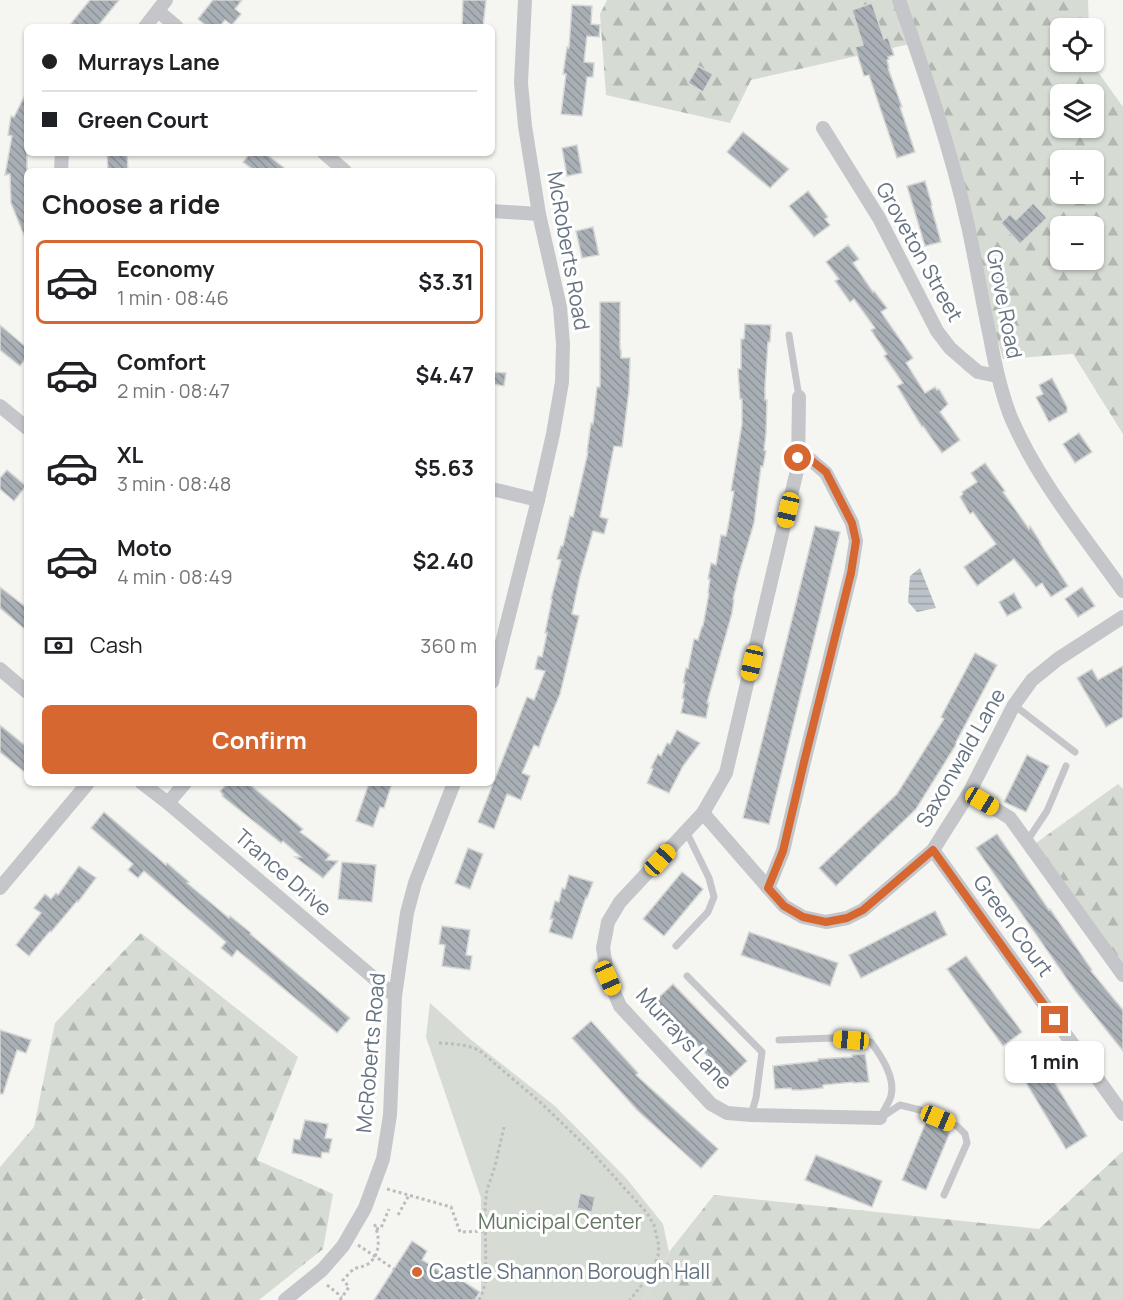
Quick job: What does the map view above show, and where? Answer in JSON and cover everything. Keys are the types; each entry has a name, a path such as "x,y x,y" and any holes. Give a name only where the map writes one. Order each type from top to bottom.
{"street":[{"name":"McRoberts Road","path":"495,670 553,434 562,382 564,344 560,307 539,214 520,83 525,0"},
{"name":"Grove Road","path":"899,0 947,148 967,224 997,376 1012,419 1032,460 1123,591"},
{"path":"147,24 162,6 175,24"},
{"name":"Groveton Street","path":"823,128 879,218 937,331 950,348 978,372 997,376"},
{"path":"328,156 342,168"},
{"path":"495,211 539,214"},
{"name":"Murrays Lane","path":"799,397 798,466 726,773 703,813 620,902 608,922 603,948 608,978 620,1006 711,1104 727,1113 751,1115 880,1118"},
{"path":"0,406 24,426"},
{"path":"768,888 783,851 851,573 856,541 852,523 826,472 811,460 798,458"},
{"path":"495,490 538,500"},
{"name":"Saxonwald Lane","path":"703,813 784,906 803,917 826,922 847,918 863,910 933,850 969,793 1014,705 1032,680 1058,659 1123,617"},
{"path":"0,669 24,689"},
{"path":"0,888 85,786"},
{"name":"Trance Drive","path":"146,786 168,802 395,996"},
{"path":"168,802 181,786"},
{"name":"McRoberts Road","path":"285,1300 322,1270 344,1246 365,1208 383,1159 390,1115 395,996 407,914 415,883 453,786"},
{"path":"969,793 1010,818 1123,975"},
{"name":"Green Court","path":"933,850 1123,1114"}],"lane":[{"path":"789,335 799,397"},
{"path":"1014,705 1075,752"},
{"path":"1027,841 1047,812 1066,766"},
{"path":"676,946 708,912 714,897 709,878 686,831"},
{"path":"687,976 762,1052 756,1098 751,1115"},
{"path":"779,1040 832,1038 871,1042 882,1056 890,1078 891,1095 880,1118"},
{"path":"880,1118 900,1105 920,1110 957,1126 965,1134 967,1143 944,1195"}],"path":[{"path":"439,1043 458,1044 480,1051 540,1102 591,1151 647,1213 657,1233 658,1256 651,1273 630,1300"},
{"path":"478,1300 486,1280 485,1206 487,1190 504,1127"},
{"path":"385,1188 451,1207 460,1232 485,1231"},
{"path":"398,1215 409,1195"},
{"path":"376,1229 381,1228 389,1209"},
{"path":"348,1238 394,1269"},
{"path":"326,1284 342,1297"}],"green space":[{"path":"607,0 1088,0 1089,18 1050,18 1050,72 1098,72 1123,107 1123,434 1073,354 1003,359 914,43 751,80 730,123 606,95 600,14"},
{"path":"1118,784 1123,789 1123,975 1025,851"},
{"path":"141,933 298,1057 257,1160 333,1194 323,1249 259,1300 145,1300 144,1298 141,1300 0,1300 0,1167 34,1127 55,1023"},
{"name":"Municipal Center","path":"430,1003 470,1039 555,1106 626,1178 663,1224 669,1252 659,1278 642,1300 476,1300 481,1293 481,1198 426,1037"},
{"path":"1123,1151 1123,1300 642,1300 659,1278 669,1252 714,1195 1039,1229"}],"shaded area":[{"path":"920,568 936,608 917,612 908,602 910,576"}],"building":[{"path":"90,0 119,0 99,24 70,24"},
{"path":"213,0 242,0 235,9 241,14 233,24 225,20 222,24 204,24 198,19"},
{"path":"463,0 486,0 483,24 462,24"},
{"path":"872,3 884,39 888,37 894,55 888,57 888,68 915,152 897,158 869,75 864,76 855,47 863,45 852,10"},
{"path":"572,5 592,6 591,24 600,25 599,37 587,36 584,62 594,63 593,77 587,77 582,116 561,114 566,74 563,74 567,47 569,48"},
{"path":"698,66 713,74 703,92 688,83"},
{"path":"24,97 24,156 27,156 27,168 24,168 24,235 11,203 10,174 5,175 12,136 8,135 11,116 14,117"},
{"path":"743,132 789,169 770,188 727,152"},
{"path":"577,145 582,173 567,176 562,148"},
{"path":"107,156 127,156 128,168 108,168"},
{"path":"248,156 269,156 284,168 251,168 243,162"},
{"path":"925,181 941,242 925,246 907,186"},
{"path":"808,191 828,217 825,219 830,225 814,237 789,206"},
{"path":"1033,203 1047,218 1020,244 1001,223 1010,214 1016,220"},
{"path":"593,227 599,255 582,258 576,231"},
{"path":"848,245 859,259 853,263 887,308 881,312 913,358 906,363 925,393 935,387 939,389 948,404 940,412 960,440 942,453 922,427 897,386 903,383 884,356 887,354 871,330 875,328 854,299 850,302 835,281 839,279 826,262"},
{"path":"600,302 620,302 620,350 621,358 630,358 629,390 622,447 614,446 600,517 608,519 604,534 593,531 572,614 579,616 560,694 539,747 534,745 522,773 530,776 521,800 507,794 494,829 478,822 492,786 495,786 495,779 527,697 534,700 545,671 535,669 538,656 542,657 551,599 561,560 557,559 561,546 563,546 570,516 573,517 588,452 597,387 600,387"},
{"path":"745,324 771,325 765,386 765,400 767,400 764,450 766,451 763,467 761,466 754,523 707,703 709,703 706,718 681,713 684,699 682,698 685,683 683,683 694,639 698,640 703,626 711,563 716,565 721,535 726,536 729,521 734,491 731,491 742,424 742,399 740,399 738,369 741,369 741,339 744,339"},
{"path":"0,325 24,345 24,361 20,366 0,350"},
{"path":"495,372 506,373 504,386 495,384"},
{"path":"1052,378 1067,407 1067,412 1049,422 1036,397 1043,394 1039,385"},
{"path":"1079,433 1092,452 1075,463 1063,444"},
{"path":"985,463 1029,529 1030,526 1068,586 1051,597 1042,583 1036,587 1014,559 977,586 964,567 996,544 973,512 970,514 960,497 962,492 977,482 971,473"},
{"path":"7,470 24,484 24,488 14,501 0,489 0,478"},
{"path":"815,526 840,532 769,824 743,818"},
{"path":"0,587 24,606 24,628 0,608"},
{"path":"1082,587 1095,606 1078,617 1065,599"},
{"path":"1014,593 1022,608 1007,616 999,602"},
{"path":"975,653 997,665 957,743 916,809 836,886 819,868 897,794 944,719 941,717"},
{"path":"1123,666 1123,717 1106,727 1077,678 1092,669 1098,680"},
{"path":"0,725 24,745 24,772 0,752"},
{"path":"677,730 700,743 683,766 669,793 647,783 658,754 661,756"},
{"path":"1027,755 1049,766 1026,812 1004,802"},
{"path":"225,786 252,786 303,829 300,832 330,855 326,860 338,861 323,878 295,857 301,857 283,841 281,843 222,796 220,791"},
{"path":"368,786 391,786 384,808 380,807 373,827 356,821"},
{"path":"104,812 350,1018 337,1033 237,950 232,957 221,948 226,942 144,871 138,878 128,870 133,864 91,828"},
{"path":"997,834 1091,971 1123,1010 1123,1051 1076,992 976,848"},
{"path":"468,848 483,854 470,889 455,883"},
{"path":"342,862 376,865 372,902 338,899"},
{"path":"79,866 96,878 78,902 29,956 16,945 41,913 34,908 45,894 51,899 56,893 58,895"},
{"path":"682,872 703,889 664,936 643,919"},
{"path":"569,875 593,882 572,939 549,932 555,901 559,902 562,888 565,889"},
{"path":"935,911 947,935 861,978 849,955"},
{"path":"442,926 470,930 466,955 472,956 470,970 442,966 445,945 439,944"},
{"path":"749,932 838,963 830,986 741,955"},
{"path":"966,956 1022,1032 1003,1046 947,969"},
{"path":"673,984 747,1061 729,1078 655,1001"},
{"path":"591,1021 638,1073 636,1075 718,1149 701,1168 638,1111 572,1038"},
{"path":"0,1030 31,1040 26,1053 17,1050 3,1094 0,1094"},
{"path":"865,1054 869,1082 823,1085 823,1088 802,1090 775,1089 773,1066"},
{"path":"1038,1055 1087,1136 1066,1149 1017,1068"},
{"path":"305,1120 328,1124 325,1138 332,1139 329,1153 322,1152 321,1158 292,1153 294,1139 300,1140"},
{"path":"926,1122 950,1132 926,1190 902,1180"},
{"path":"816,1155 882,1181 872,1207 805,1180"},
{"path":"580,1193 595,1197 592,1212 577,1208"},
{"name":"Castle Shannon Borough Hall","path":"412,1241 427,1251 422,1260 480,1292 475,1300 374,1300"}],"place":[{"name":"Castle Shannon Borough Hall","path":"417,1272"}],"route":[{"path":"798,458 811,460 826,472 852,523 856,541 851,573 783,851 768,888 784,906 803,917 826,922 847,918 863,910 933,850 1055,1020"}]}
